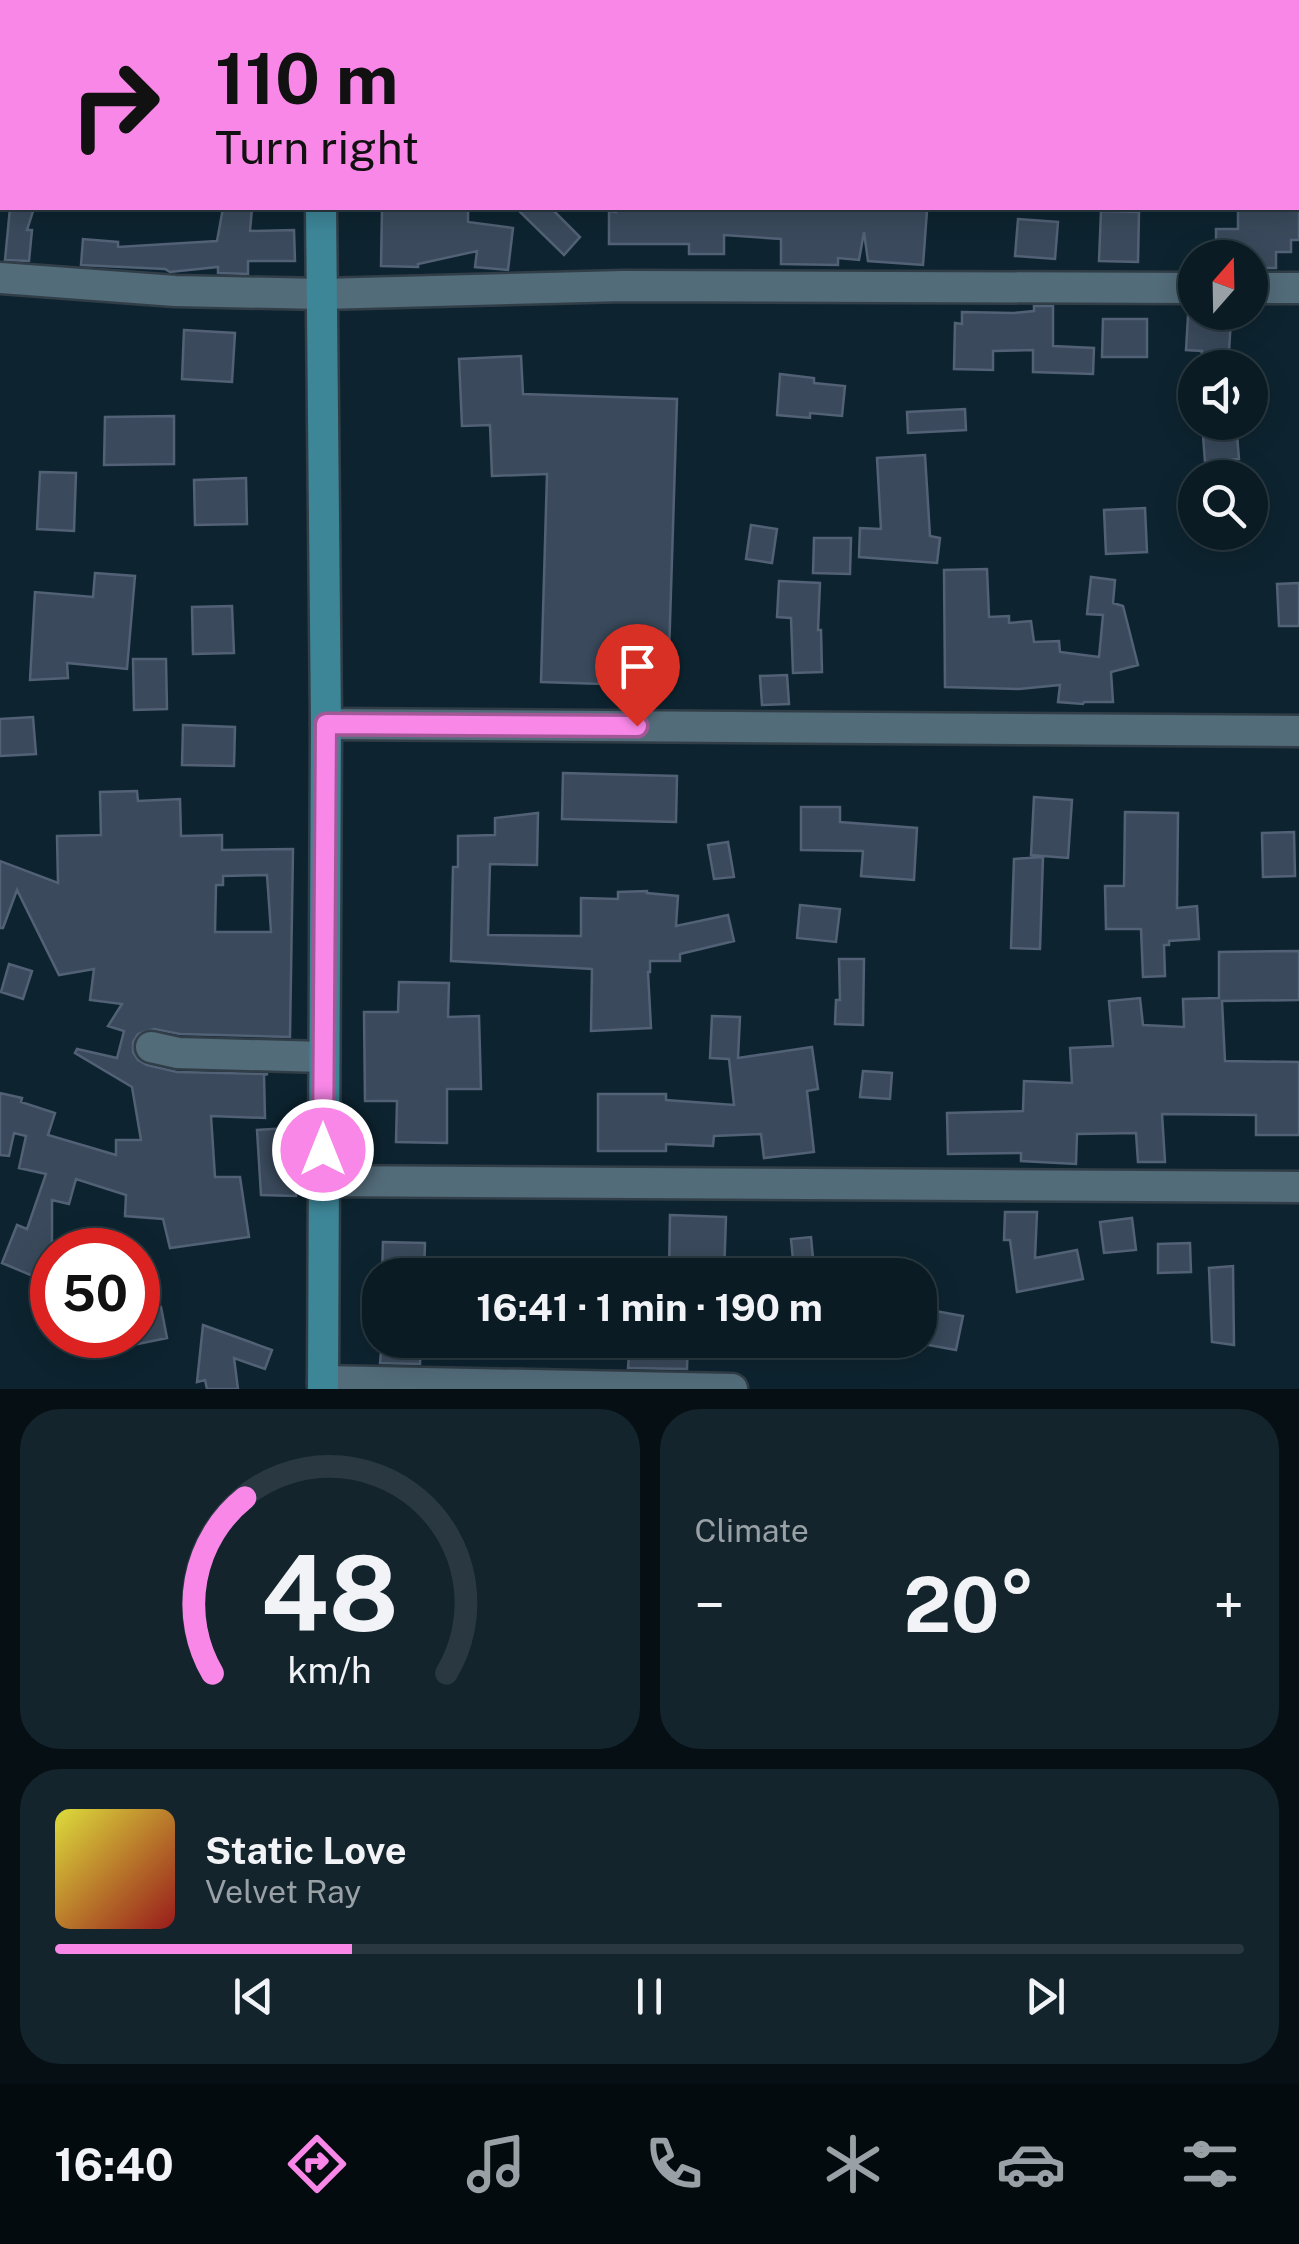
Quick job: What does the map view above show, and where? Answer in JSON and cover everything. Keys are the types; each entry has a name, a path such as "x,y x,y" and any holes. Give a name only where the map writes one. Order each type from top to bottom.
{"main road":[{"path":"322,210 326,724 323,1385"}],"street":[{"path":"0,278 175,291 322,294 624,286 1178,288"},
{"path":"1268,288 1299,288"},
{"path":"326,724 1299,730"},
{"path":"151,1047 178,1054 324,1057"},
{"path":"322,1181 1299,1187"},
{"path":"323,1385 732,1389"}],"building":[{"path":"10,210 33,210 27,230 32,230 29,261 5,260"},
{"path":"223,210 252,210 250,231 294,230 295,261 248,261 248,274 218,273 218,267 170,272 81,265 83,239 118,242 118,247 217,241"},
{"path":"382,210 468,210 468,222 513,228 508,270 475,267 477,251 418,267 381,266"},
{"path":"518,210 553,210 580,237 564,255"},
{"path":"1238,210 1299,210 1299,240 1291,240 1291,252 1276,252 1276,268 1268,268 1268,240 1216,240 1216,229 1238,229"},
{"path":"609,211 927,211 923,265 868,261 864,232 859,260 838,258 838,265 781,264 781,239 724,235 724,254 689,254 689,244 609,244"},
{"path":"1101,211 1139,212 1138,262 1099,261"},
{"path":"1018,219 1058,222 1055,259 1015,256"},
{"path":"1034,306 1053,306 1053,346 1094,348 1093,374 1033,372 1033,350 993,351 993,370 954,369 955,323 962,324 962,312 1014,313 1034,311"},
{"path":"1103,319 1147,319 1147,357 1102,357"},
{"path":"184,330 235,333 232,382 182,379"},
{"path":"1187,330 1230,330 1229,350 1186,350"},
{"path":"521,356 523,394 677,399 668,686 541,682 547,474 492,476 490,425 462,426 459,359"},
{"path":"780,374 845,386 842,416 777,415"},
{"path":"965,409 966,430 908,433 907,412"},
{"path":"174,416 174,464 104,465 105,417"},
{"path":"1203,440 1237,440 1239,459 1205,460"},
{"path":"925,455 930,536 940,538 937,563 859,557 860,528 881,529 877,458"},
{"path":"40,472 76,473 74,531 37,529"},
{"path":"246,478 247,524 195,525 194,480"},
{"path":"1145,508 1147,552 1106,554 1104,510"},
{"path":"751,525 777,529 772,563 746,559"},
{"path":"814,538 851,538 850,574 813,573"},
{"path":"987,569 989,617 1009,616 1009,623 1031,621 1034,642 1059,641 1060,652 1099,657 1103,615 1087,614 1091,577 1115,580 1113,603 1123,606 1138,665 1111,672 1113,702 1058,702 1060,685 1019,689 945,687 944,570"},
{"path":"95,573 135,576 127,669 67,663 68,678 30,680 35,592 93,597"},
{"path":"779,581 820,583 818,630 822,672 793,673 791,618 777,617"},
{"path":"1299,583 1299,626 1279,626 1277,584"},
{"path":"232,606 234,653 193,654 192,607"},
{"path":"133,659 166,659 167,709 134,710"},
{"path":"787,675 789,704 762,705 760,676"},
{"path":"33,717 36,754 0,756 0,719"},
{"path":"183,725 235,727 234,766 182,765"},
{"path":"563,773 677,776 676,822 562,819"},
{"path":"137,791 138,801 180,799 181,836 222,835 222,850 293,849 290,1037 180,1034 154,1029 138,1034 133,1042 133,1052 147,1065 177,1072 268,1074 264,1075 265,1118 211,1116 215,1177 240,1177 249,1237 170,1248 163,1219 125,1216 126,1195 76,1179 69,1204 52,1200 52,1228 30,1228 30,1275 2,1263 17,1225 27,1229 46,1174 19,1168 26,1136 14,1133 9,1156 0,1155 0,1093 55,1113 48,1135 116,1155 116,1140 141,1140 132,1087 75,1053 77,1049 117,1058 124,1031 108,1026 122,1004 90,1000 94,969 59,975 17,890 0,928 0,861 58,883 57,836 101,835 100,792","holes":["267,875 271,932 215,932 216,885 223,885 223,876"]},
{"path":"1034,797 1072,800 1068,858 1031,855"},
{"path":"801,807 840,807 840,822 917,828 914,880 861,876 863,851 801,850"},
{"path":"1125,812 1178,813 1177,908 1197,906 1199,939 1169,941 1169,945 1164,945 1165,976 1143,977 1141,929 1106,929 1105,886 1124,886"},
{"path":"538,813 537,865 490,864 488,935 581,936 581,898 618,899 618,892 678,896 676,926 728,915 734,941 680,954 680,961 650,961 651,1028 591,1031 592,969 451,961 453,867 458,867 458,836 495,835 495,818"},
{"path":"1294,832 1295,876 1263,877 1262,833"},
{"path":"728,842 734,877 714,879 708,845"},
{"path":"1043,857 1040,949 1011,948 1014,859"},
{"path":"800,905 840,909 836,942 797,938"},
{"path":"1299,951 1299,1000 1222,1001 1225,1061 1299,1062 1299,1135 1256,1135 1256,1115 1162,1114 1165,1162 1138,1162 1136,1133 1077,1134 1076,1164 1021,1161 1021,1153 948,1154 947,1113 1023,1111 1024,1081 1072,1083 1070,1048 1113,1046 1109,1001 1140,998 1143,1025 1184,1027 1183,999 1219,998 1219,952"},
{"path":"839,959 864,959 863,1025 835,1024 836,1000 840,1000"},
{"path":"9,964 32,971 23,999 1,992"},
{"path":"399,982 449,983 448,1017 479,1016 481,1089 447,1089 447,1143 396,1142 397,1101 365,1101 364,1012 398,1012"},
{"path":"712,1016 740,1017 738,1058 812,1047 818,1089 807,1091 814,1152 764,1158 761,1134 714,1136 713,1146 666,1144 666,1151 598,1151 598,1094 666,1094 666,1100 734,1105 729,1059 710,1058"},
{"path":"863,1071 892,1073 890,1099 860,1097"},
{"path":"288,1128 291,1168 298,1169 296,1196 261,1195 257,1130"},
{"path":"1005,1212 1037,1212 1035,1258 1077,1250 1083,1279 1017,1292 1010,1240 1004,1240"},
{"path":"670,1215 726,1217 725,1258 669,1258"},
{"path":"1132,1218 1136,1250 1104,1253 1100,1222"},
{"path":"811,1237 813,1258 793,1258 791,1239"},
{"path":"383,1242 425,1243 425,1258 383,1258"},
{"path":"1190,1243 1191,1272 1158,1273 1158,1244"},
{"path":"1233,1266 1234,1345 1212,1342 1209,1268"},
{"path":"160,1307 167,1338 160,1339"},
{"path":"937,1311 963,1316 956,1350 937,1347"},
{"path":"203,1325 272,1350 265,1369 234,1358 238,1389 207,1389 205,1380 197,1382"},
{"path":"380,1358 420,1358 420,1364 380,1363"},
{"path":"629,1358 687,1358 687,1369 628,1368"}],"route":[{"path":"323,1150 326,724 637,726"}]}
